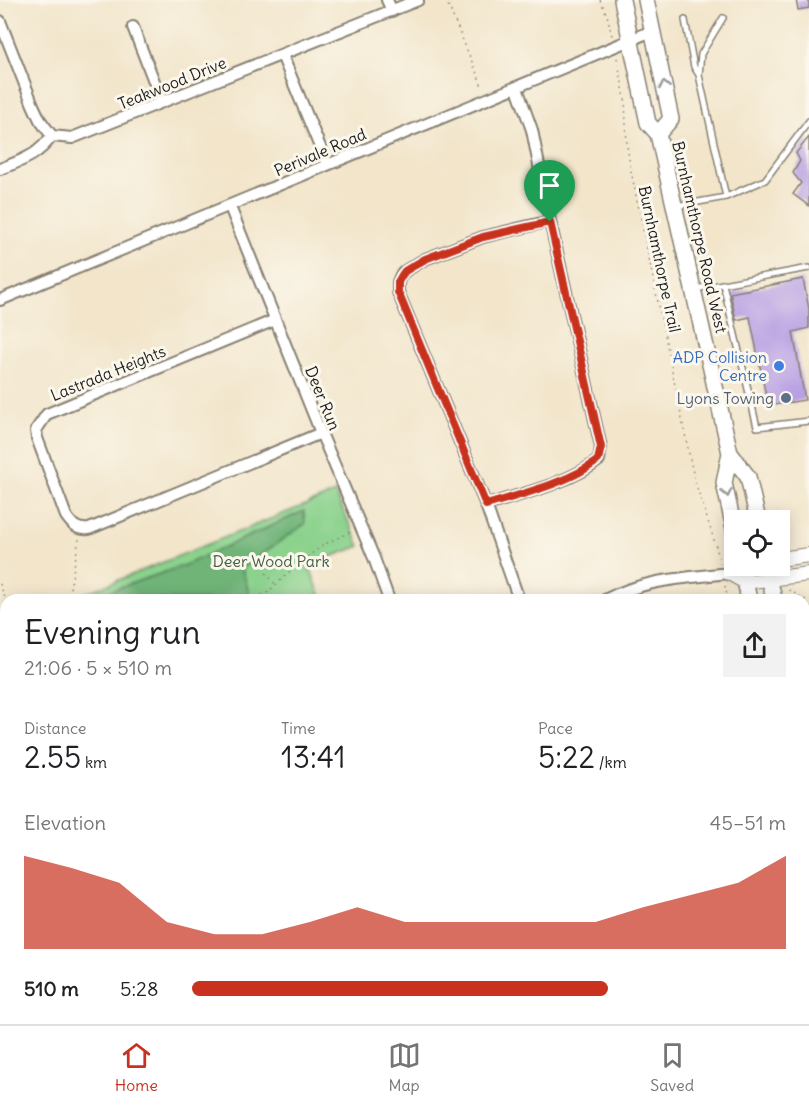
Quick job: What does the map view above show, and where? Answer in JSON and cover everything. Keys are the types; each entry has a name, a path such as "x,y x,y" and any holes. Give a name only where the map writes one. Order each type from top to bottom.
{"main road":[{"name":"Burnhamthorpe Road West","path":"622,0 648,123 658,134 730,453 748,477 756,510"},
{"name":"Burnhamthorpe Road West","path":"646,0 671,119 658,134"},
{"name":"Burnhamthorpe Road West","path":"730,453 724,483 730,510"},
{"path":"742,576 748,594"},
{"path":"770,576 773,594"}],"street":[{"path":"387,0 392,11"},
{"name":"Teakwood Drive","path":"52,136 72,138 80,136 418,0"},
{"path":"0,21 33,105 40,120 52,136 33,156 0,169"},
{"path":"133,27 162,102"},
{"name":"Perivale Road","path":"0,300 652,31"},
{"path":"282,56 327,164"},
{"path":"486,505 584,470 598,460 601,447 550,222 532,130 517,88"},
{"name":"Deer Run","path":"230,207 387,594"},
{"path":"517,594 486,505 398,292 398,282 405,271 425,259 483,237 550,222"},
{"name":"Lastrada Heights","path":"80,530 72,525 66,516 37,438 36,430 48,414 275,320"},
{"path":"80,530 89,529 321,433"},
{"path":"790,558 809,555"},
{"path":"616,594 649,583 724,570"},
{"path":"790,573 809,574"},
{"path":"745,582 759,576"}],"lane":[{"path":"723,18 701,54 699,75 726,197"},
{"path":"685,20 694,67 699,75"},
{"path":"674,206 726,197 765,180 809,121"},
{"path":"693,290 809,268"},
{"path":"723,284 757,428 809,421"}],"path":[{"path":"446,0 483,88"},
{"path":"600,0 612,35"},
{"name":"Burnhamthorpe Trail","path":"618,67 625,98 627,146 631,171 694,478 719,558"},
{"path":"266,594 323,545 361,527"},
{"path":"69,594 80,530"},
{"path":"266,573 276,585"},
{"path":"725,587 727,594"},
{"path":"789,590 796,594"}],"green space":[{"name":"Deer Wood Park","path":"335,493 360,546 309,565 320,594 84,594"},
{"path":"304,511 305,524 242,568 249,594 101,594 185,565"}],"building":[{"path":"796,0 809,0 809,8 798,10"},
{"path":"809,137 809,206 793,194 801,183 793,173 800,161 796,153"},
{"name":"ADP Collision Centre","path":"803,279 809,309 809,328 793,332 805,400 768,406 750,317 736,320 730,293"}],"place":[{"name":"ADP Collision Centre","path":"779,366"},
{"name":"Lyons Towing","path":"786,398"}],"route":[{"path":"550,222 601,447 598,460 584,470 486,505 398,292 398,282 405,271 425,259 483,237 550,222"}]}
